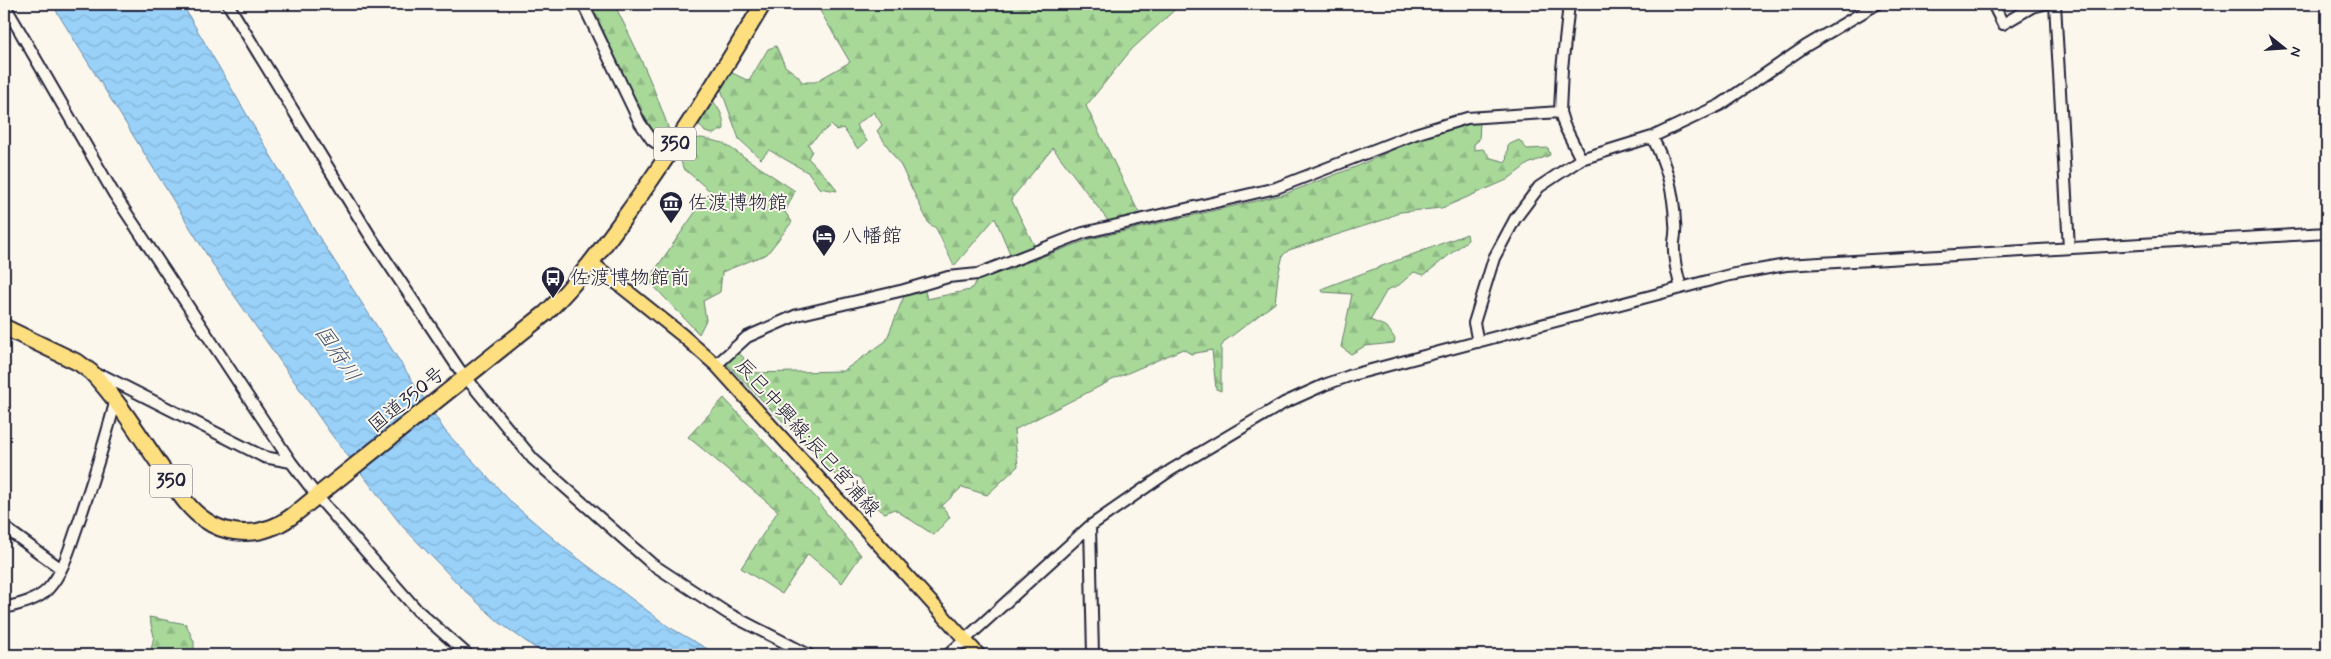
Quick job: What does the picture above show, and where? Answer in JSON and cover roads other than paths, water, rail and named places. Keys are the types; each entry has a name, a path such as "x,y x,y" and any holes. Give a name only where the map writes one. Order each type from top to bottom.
{"highway":[{"name":"国道350号","path":"4,327 78,363 96,377 187,503 196,513 213,526 231,532 262,530 285,521 546,313 592,263 670,153 763,4"}],"main road":[{"name":"辰巳中興線;辰巳宮浦線","path":"592,263 682,335 716,365 979,655"}],"street":[{"path":"4,4 114,194 291,462 418,610 468,655"},
{"path":"228,4 372,239 464,380 533,459 629,546 652,564 727,613 809,655"},
{"path":"584,4 640,124 652,140 670,153"},
{"path":"1569,4 1562,69 1560,112 1564,125 1581,160"},
{"path":"1478,342 1474,323 1494,258 1510,226 1527,200 1539,187 1581,160 1652,137 1720,105 1806,46 1877,4"},
{"path":"1993,4 2002,24 2032,7 2044,4"},
{"path":"2055,4 2069,248"},
{"path":"716,365 747,337 797,315 904,290 948,277 978,274 1083,233 1276,188 1415,134 1467,118 1501,114 1560,112"},
{"path":"1652,137 1664,159 1672,198 1676,234 1674,242 1676,268 1681,288"},
{"path":"948,655 1090,526 1171,470 1284,403 1352,375 1730,275 1786,265 2327,233"},
{"path":"96,377 104,376 264,457 291,462"},
{"path":"4,608 30,602 48,589 60,568 68,553 100,459 115,403"},
{"path":"1090,526 1093,655"},
{"path":"4,527 60,568"}],"water":[{"name":"国府川","path":"52,4 182,4 315,231 445,431 513,504 567,550 669,627 718,655 545,655 500,623 465,591 402,526 331,434 215,268"}],"place":[{"name":"佐渡博物館","path":"671,224"},
{"name":"八幡館","path":"824,257"},
{"name":"佐渡博物館前","path":"553,299"}]}
